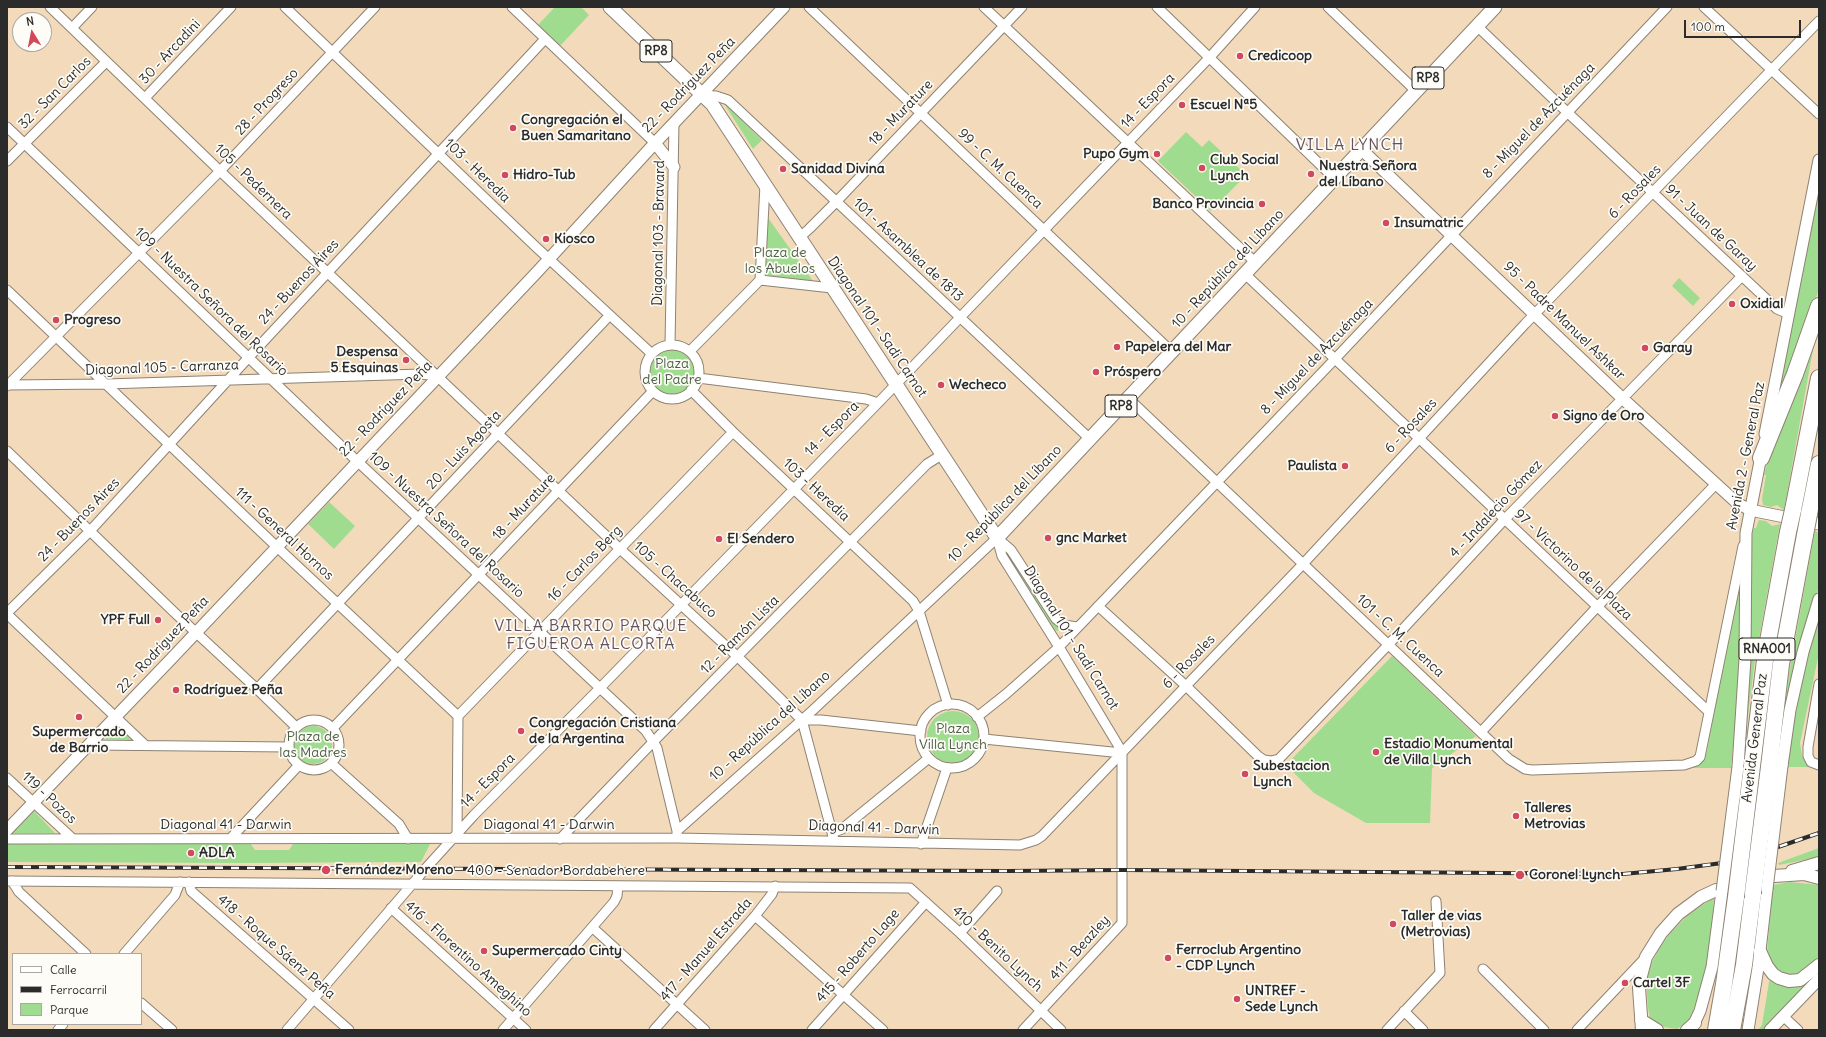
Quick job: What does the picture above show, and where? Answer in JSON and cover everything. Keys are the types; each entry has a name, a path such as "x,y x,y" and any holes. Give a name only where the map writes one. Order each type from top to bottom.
{"highway":[{"path":"1761,458 1795,374 1819,306"},
{"name":"Avenida General Paz","path":"1716,1030 1736,897 1745,766 1788,532 1819,378"},
{"name":"Avenida General Paz","path":"1732,1030 1760,891 1775,766 1781,664 1805,535 1814,519 1812,498 1819,464"},
{"path":"1812,498 1819,483"}],"main road":[{"name":"RP8","path":"610,7 702,95"},
{"name":"RP8","path":"1334,178 1495,7"},
{"name":"Diagonal 101 - Sadi Carnot","path":"702,95 717,111 997,538"},
{"name":"10 - República del Líbano","path":"997,538 1334,178"},
{"path":"1819,863 1779,875 1804,874 1819,878"},
{"path":"1657,1030 1642,1025 1639,988 1643,964 1646,957 1660,934 1678,914 1701,897 1718,896"},
{"path":"1760,951 1773,974 1778,978 1789,981 1800,980 1819,964"}],"street":[{"name":"105 - Pedernera","path":"50,7 220,171 438,376"},
{"path":"72,28 92,7"},
{"name":"30 - Arcadini","path":"145,98 231,7"},
{"name":"103 - Heredia","path":"285,7 609,316 652,354"},
{"name":"28 - Progreso","path":"7,385 220,171 374,7"},
{"path":"512,7 655,143 674,167"},
{"name":"22 - Rodríguez Peña","path":"7,830 197,632 549,259 674,122 702,95 784,7"},
{"name":"99 - C. M. Cuenca","path":"809,7 1172,352"},
{"path":"984,7 1256,263"},
{"name":"18 - Murature","path":"799,238 809,230 1022,7"},
{"path":"1157,7 1334,178"},
{"name":"14 - Espora","path":"287,1030 454,837 878,403 959,317 1129,142 1256,7"},
{"path":"1328,7 1416,91"},
{"name":"8 - Miguel de Azcuénaga","path":"978,717 1059,647 1216,481 1334,360 1451,234 1667,7"},
{"path":"1704,7 1819,114"},
{"name":"6 - Rosales","path":"1020,845 1042,836 1185,685 1303,564 1418,438 1535,314 1819,21"},
{"name":"91 - Juan de Garay","path":"1477,26 1777,309 1789,314"},
{"name":"24 - Buenos Aires","path":"7,613 90,531 249,357 545,39"},
{"name":"32 - San Carlos","path":"7,161 106,62"},
{"name":"101 - Asamblea de 1813","path":"702,95 716,96 728,100 1090,439"},
{"name":"Diagonal 103 - Bravard","path":"670,345 674,122"},
{"name":"109 - Nuestra Señora del Rosario","path":"7,128 140,252 357,461 480,574 642,727 654,741 677,835"},
{"name":"95 - Padre Manuel Ashkar","path":"1361,149 1622,398 1737,503 1750,510"},
{"name":"Avenida 2 - General Paz","path":"1700,756 1761,458 1819,160"},
{"path":"690,351 760,280 765,185"},
{"name":"97 - Victorino de la Plaza","path":"1245,274 1334,360 1708,711"},
{"name":"4 - Indalecio Gómez","path":"1185,685 1258,756 1264,760 1271,761 1279,759 1389,644 1504,520 1742,276"},
{"path":"760,280 832,288"},
{"name":"111 - General Hornos","path":"7,290 337,604 458,716"},
{"name":"20 - Luis Agosta","path":"257,689 609,316"},
{"path":"670,345 677,345 690,351 698,363 698,378 691,390 684,396 676,398 660,396 653,391 645,376 645,368 652,354 660,347 670,345"},
{"name":"Diagonal 105 - Carranza","path":"7,385 106,384 421,374 438,376"},
{"name":"105 - Chacabuco","path":"438,376 619,548 738,657 802,720"},
{"path":"698,378 866,399 878,403"},
{"name":"103 - Heredia","path":"691,390 733,432 851,541 913,601 919,611"},
{"name":"18 - Murature","path":"333,728 653,391"},
{"name":"101 - C. M. Cuenca","path":"1128,398 1481,732 1518,765 1532,770 1684,765 1696,761 1700,756"},
{"name":"16 - Carlos Berg","path":"458,716 619,548 733,432"},
{"path":"7,451 296,727"},
{"name":"12 - Ramón Lista","path":"560,839 654,741 927,464 943,454"},
{"path":"1481,732 1597,607 1716,484"},
{"path":"1750,510 1814,519"},
{"name":"Avenida General Paz","path":"1691,1028 1704,999 1712,967 1718,896 1745,766 1744,666 1746,533"},
{"name":"10 - República del Líbano","path":"677,835 997,538"},
{"name":"Diagonal 101 - Sadi Carnot","path":"997,538 1012,550 1056,619 1064,625 1077,627"},
{"name":"Diagonal 101 - Sadi Carnot","path":"997,538 1002,556 1059,647 1122,753"},
{"name":"Avenida General Paz","path":"1775,766 1819,599"},
{"path":"1098,606 1185,685"},
{"path":"919,611 948,705"},
{"path":"7,613 145,745"},
{"path":"1819,684 1808,747 1808,756 1811,762 1819,765"},
{"path":"948,705 962,706 971,710 978,717 984,739 981,750 972,762 958,768 947,768 934,763 929,758 923,749 921,742 921,731 928,716 935,710 948,705"},
{"path":"454,837 458,716"},
{"path":"310,720 318,720 325,722 333,728 339,741 339,749 331,763 318,769 311,770 299,765 294,759 289,747 291,734 296,727 310,720"},
{"path":"921,731 821,720 802,720 833,837 929,758"},
{"path":"984,739 1122,753"},
{"path":"89,745 289,747"},
{"name":"411 - Beazley","path":"1023,1030 1120,927 1123,918 1122,753"},
{"path":"331,763 399,824 408,839"},
{"path":"230,840 299,765"},
{"path":"921,844 947,768"},
{"name":"119 - Pozos","path":"7,778 72,838"},
{"name":"Diagonal 41 - Darwin","path":"7,839 72,838 230,840 408,839 454,837 560,839 677,835 833,837 921,844 1020,845"},
{"path":"10,881 18,892 85,953"},
{"name":"400 - Senador Bordabehere","path":"10,881 775,886 913,889"},
{"path":"125,953 175,895 184,882"},
{"name":"418 - Roque Sáenz Peña","path":"184,882 191,891 350,1030"},
{"path":"503,1030 614,902 617,896 618,886"},
{"name":"417 - Manuel Estrada","path":"654,1030 755,916 772,894 775,886"},
{"name":"410 - Benito Lynch","path":"913,889 1042,1010 1061,1030"},
{"path":"960,933 997,891"},
{"name":"Avenida General Paz","path":"1748,1030 1760,951 1760,891"},
{"path":"1387,1030 1440,973 1436,901"},
{"name":"415 - Roberto Lage","path":"812,1030 926,902"},
{"name":"416 - Florentino Ameghino","path":"391,908 526,1030"},
{"path":"755,916 883,1030"},
{"path":"593,928 705,1030"},
{"path":"1577,1030 1646,957"},
{"path":"1484,970 1544,1030"},
{"path":"1770,1030 1819,979"},
{"path":"142,1004 172,1030"},
{"path":"1404,1011 1423,1030"},
{"path":"1783,1016 1798,1030"}],"green space":[{"path":"555,7 581,7 589,15 560,46 538,25"},
{"path":"723,102 762,140 753,149"},
{"name":"Club Social Lynch","path":"1186,132 1202,147 1209,140 1246,175 1211,211 1158,161"},
{"path":"1819,186 1819,289 1806,327 1775,404"},
{"name":"Plaza de los Abuelos","path":"766,215 813,281 764,275"},
{"path":"1679,278 1700,298 1693,306 1672,286"},
{"path":"1814,344 1784,510 1777,505 1771,507 1763,505 1762,499 1766,475 1764,475 1767,463"},
{"name":"Plaza del Padre","path":"668,350 676,350 688,356 694,368 694,376 688,388 676,394 668,394 656,388 650,376 650,368 656,356"},
{"path":"329,502 355,526 334,549 308,524"},
{"path":"1759,520 1766,521 1772,526 1780,524 1755,660 1745,739 1751,538 1754,528 1756,528"},
{"path":"1815,530 1819,534 1819,587 1808,618 1785,709 1789,674"},
{"path":"1011,556 1059,627 1058,631 1052,630 1008,558"},
{"path":"1736,592 1740,593 1739,680 1731,768 1692,768 1700,763 1707,751"},
{"path":"1819,618 1819,653 1800,743 1802,756 1813,767 1788,767 1792,731 1808,657"},
{"name":"Estadio Monumental de Villa Lynch","path":"1392,656 1476,736 1432,768 1430,823 1366,823 1314,793 1286,765"},
{"name":"Plaza Villa Lynch","path":"953,711 963,713 971,719 977,727 979,737 977,747 971,755 963,761 953,763 943,761 935,755 929,747 927,737 929,727 935,719 943,713"},
{"path":"117,725 132,737 132,740 106,739 105,737"},
{"name":"Plaza de las Madres","path":"309,726 317,726 327,731 331,738 331,752 327,759 317,764 309,764 299,759 297,756 294,749 294,741 299,731 302,729"},
{"path":"34,811 55,833 10,833"},
{"path":"7,843 250,843 255,850 289,850 293,844 430,844 421,862 239,863 7,862"},
{"path":"1819,848 1819,857 1779,865 1778,863"},
{"path":"1790,882 1819,885 1819,960 1793,978 1774,970 1767,953 1773,885"},
{"path":"1714,897 1712,934 1701,992 1688,1022 1677,1029 1664,1027 1650,1018 1648,1008 1646,981 1652,962 1662,944 1672,931 1687,916"},
{"path":"1819,969 1819,973 1764,1030 1758,1030 1762,1025 1770,976 1786,986 1793,987 1802,985"}],"railway":[{"path":"7,867 1008,871 1123,870 1623,874 1737,861 1819,833"}],"place":[{"name":"Credicoop","path":"1240,56"},
{"name":"Escuel Nª5","path":"1182,105"},
{"name":"Congregación el Buen Samaritano","path":"513,128"},
{"name":"Pupo Gym","path":"1157,154"},
{"name":"Club Social Lynch","path":"1202,168"},
{"name":"Sanidad Divina","path":"783,169"},
{"name":"Nuestra Señora del Líbano","path":"1311,174"},
{"name":"Hidro-Tub","path":"505,175"},
{"name":"Banco Provincia","path":"1262,204"},
{"name":"Insumatric","path":"1386,223"},
{"name":"Kiosco","path":"546,239"},
{"name":"Oxidial","path":"1732,304"},
{"name":"Progreso","path":"56,320"},
{"name":"Papelera del Mar","path":"1117,347"},
{"name":"Garay","path":"1645,348"},
{"name":"Despensa 5 Esquinas","path":"406,360"},
{"name":"Próspero","path":"1096,372"},
{"name":"Wecheco","path":"941,385"},
{"name":"Signo de Oro","path":"1555,416"},
{"name":"Paulista","path":"1345,466"},
{"name":"gnc Market","path":"1048,538"},
{"name":"El Sendero","path":"719,539"},
{"name":"YPF Full","path":"158,620"},
{"name":"Rodríguez Peña","path":"176,690"},
{"name":"Supermercado de Barrio","path":"79,717"},
{"name":"Congregación Cristiana de la Argentina","path":"521,731"},
{"name":"Estadio Monumental de Villa Lynch","path":"1376,752"},
{"name":"Subestacion Lynch","path":"1245,774"},
{"name":"Talleres Metrovias","path":"1516,816"},
{"name":"ADLA","path":"191,853"},
{"name":"Fernández Moreno","path":"326,870"},
{"name":"Coronel Lynch","path":"1520,875"},
{"name":"Taller de vias (Metrovias)","path":"1393,924"},
{"name":"Supermercado Cinty","path":"484,951"},
{"name":"Ferroclub Argentino - CDP Lynch","path":"1168,958"},
{"name":"Cartel 3F","path":"1625,983"},
{"name":"UNTREF - Sede Lynch","path":"1237,999"}],"district":[{"name":"VILLA LYNCH","path":"1350,145"},
{"name":"VILLA BARRIO PARQUE FIGUEROA ALCORTA","path":"591,635"}]}
